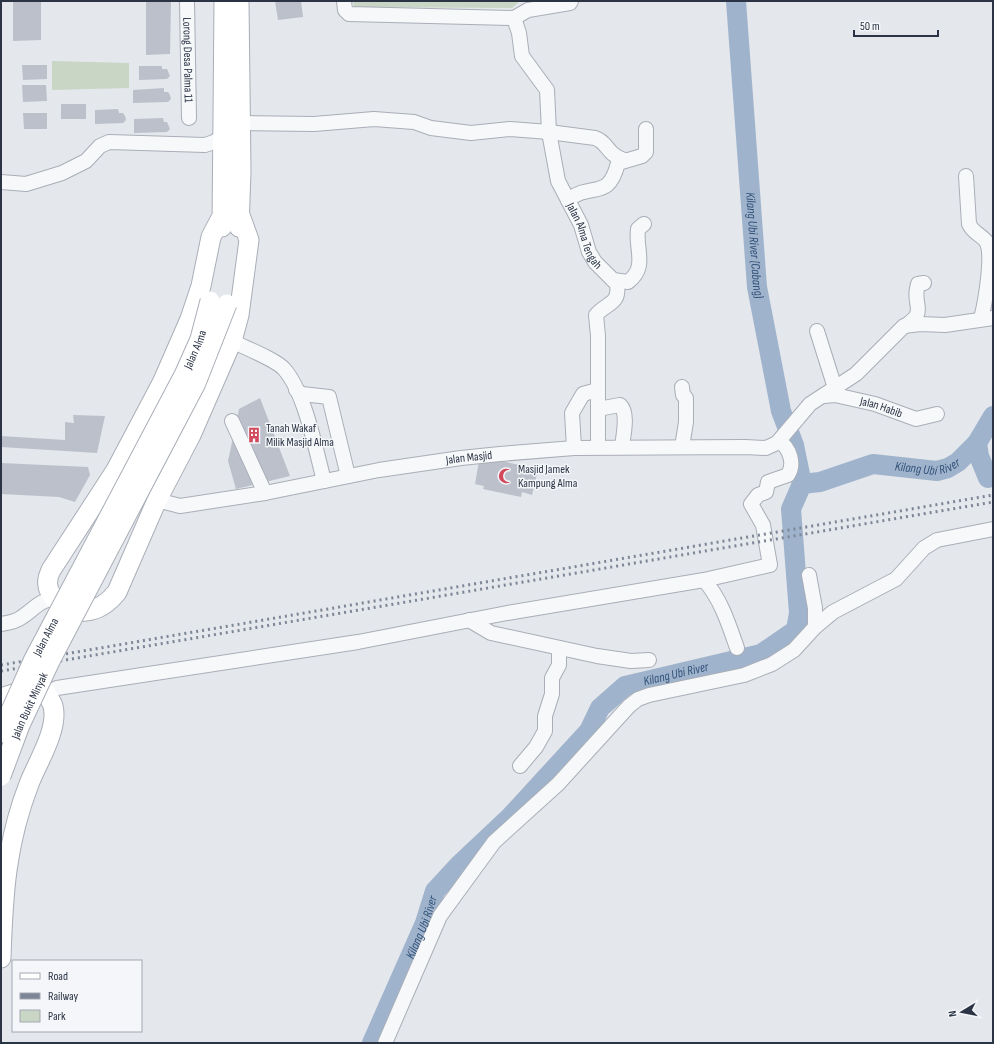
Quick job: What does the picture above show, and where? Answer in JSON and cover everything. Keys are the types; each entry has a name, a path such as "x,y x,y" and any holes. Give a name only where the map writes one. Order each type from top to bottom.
{"main road":[{"name":"Jalan Alma","path":"224,1 223,136 231,215"},
{"name":"Jalan Alma","path":"42,660 196,383 219,303 231,215 241,123 239,1"},
{"path":"231,215 249,240 239,315 232,341 194,429 157,500 117,592 109,602 85,612 67,608 55,598 49,590 47,580 116,470 162,383 190,319 201,286 211,237 231,215"},
{"name":"Jalan Bukit Minyak","path":"1,733 42,660"},
{"name":"Jalan Bukit Minyak","path":"1,776 42,660"},
{"path":"1,698 26,690 46,693 53,706 54,722 29,784 13,834 4,885 1,958"}],"street":[{"name":"Lorong Desa Palma 11","path":"187,1 189,118"},
{"path":"344,1 345,10 349,14 514,18 528,10 556,6 570,3 571,1"},
{"name":"Jalan Alma Tengah","path":"514,18 519,33 522,56 547,90 549,132 558,181 581,225 595,262 617,284 617,297 612,304 602,308 596,315 598,336 598,448"},
{"path":"241,123 314,124 374,119 414,122 431,128 471,133 510,130 549,132 601,140 610,153 624,160"},
{"path":"568,200 576,193 585,190 597,191 613,180 618,163 642,156 646,152 646,129"},
{"path":"1,182 26,184 62,173 86,161 100,146 109,142 206,145 223,136"},
{"path":"904,326 920,324 945,325 986,318 990,249 986,241 972,230 969,224 966,176"},
{"path":"613,280 628,282 639,270 640,262 636,238 638,228 644,224"},
{"path":"46,693 57,688 358,642 470,620 704,580 770,565 763,525 751,504 758,495 766,492 768,482 782,478 790,472 792,464 788,450 780,440 810,404 856,374 904,326 915,319 918,311 916,292 918,284 924,283"},
{"path":"817,331 829,392"},
{"path":"232,341 278,364 287,374 296,390 310,430 324,481"},
{"path":"682,387 682,395 686,398 686,422 682,447"},
{"path":"296,390 302,394 329,397 348,476"},
{"path":"574,448 574,408 583,394 597,390"},
{"name":"Jalan Habib","path":"829,392 835,396 875,404 916,419 937,414"},
{"path":"598,409 620,405 622,407 624,413 622,447"},
{"path":"232,421 265,493"},
{"name":"Jalan Masjid","path":"157,500 180,506 265,493 348,476 461,458 574,448 766,448 780,440"},
{"path":"385,1043 440,916 494,842 558,784 629,706 638,699 649,695 744,675 772,664 794,650 815,627 833,612 896,579 924,548 937,540 993,529"},
{"path":"809,574 816,608 817,619 815,627"},
{"path":"704,580 711,587 727,618 737,648"},
{"path":"1,624 21,618 37,604 46,599 55,598"},
{"path":"470,620 491,633 559,648 631,661 649,660"},
{"path":"520,766 536,747 545,731 545,716 552,694 552,678 559,665 559,648"}],"green space":[{"path":"353,1 520,1 512,8 354,7"},
{"path":"52,61 129,63 129,88 52,90"}],"building":[{"path":"13,1 41,1 41,40 13,41"},
{"path":"146,1 171,1 170,54 146,55"},
{"path":"275,1 301,1 303,17 278,20"},
{"path":"22,65 47,65 47,79 23,80"},
{"path":"139,66 162,66 162,69 167,69 170,76 167,79 139,80"},
{"path":"22,85 46,85 47,101 23,102"},
{"path":"164,88 164,92 168,92 170,95 171,99 168,102 133,103 133,90"},
{"path":"61,104 86,104 86,119 61,119"},
{"path":"118,109 119,113 123,113 125,116 126,120 123,123 95,124 95,110"},
{"path":"23,113 47,113 47,129 24,129"},
{"path":"163,118 164,122 167,122 170,129 167,132 134,133 134,119"},
{"name":"Tanah Wakaf Milik Masjid Alma","path":"260,398 290,476 236,489 228,461 239,409"},
{"path":"73,415 105,416 97,453 1,447 1,436 65,440 65,422 74,423"},
{"name":"Masjid Jamek Kampung Alma","path":"488,458 538,469 532,495 522,492 521,497 483,489 484,486 475,484 479,461"},
{"path":"1,463 88,467 90,475 75,502 59,497 1,494"}],"waterway":[{"name":"Kilang Ubi River (Cabang)","path":"736,1 757,287 781,411 794,445 802,484"},
{"name":"Kilang Ubi River","path":"372,1043 425,923 435,891 459,865 510,817 589,731 600,708 625,686 761,654 796,630 799,613 791,509 802,484 820,482 873,464 937,471 948,468 958,462 977,443 993,416"},
{"path":"977,443 979,456 988,478"}],"railway":[{"path":"1,665 993,495"},
{"path":"1,671 993,502"}],"place":[{"name":"Tanah Wakaf Milik Masjid Alma","path":"254,435"},
{"name":"Masjid Jamek Kampung Alma","path":"506,476"}]}
